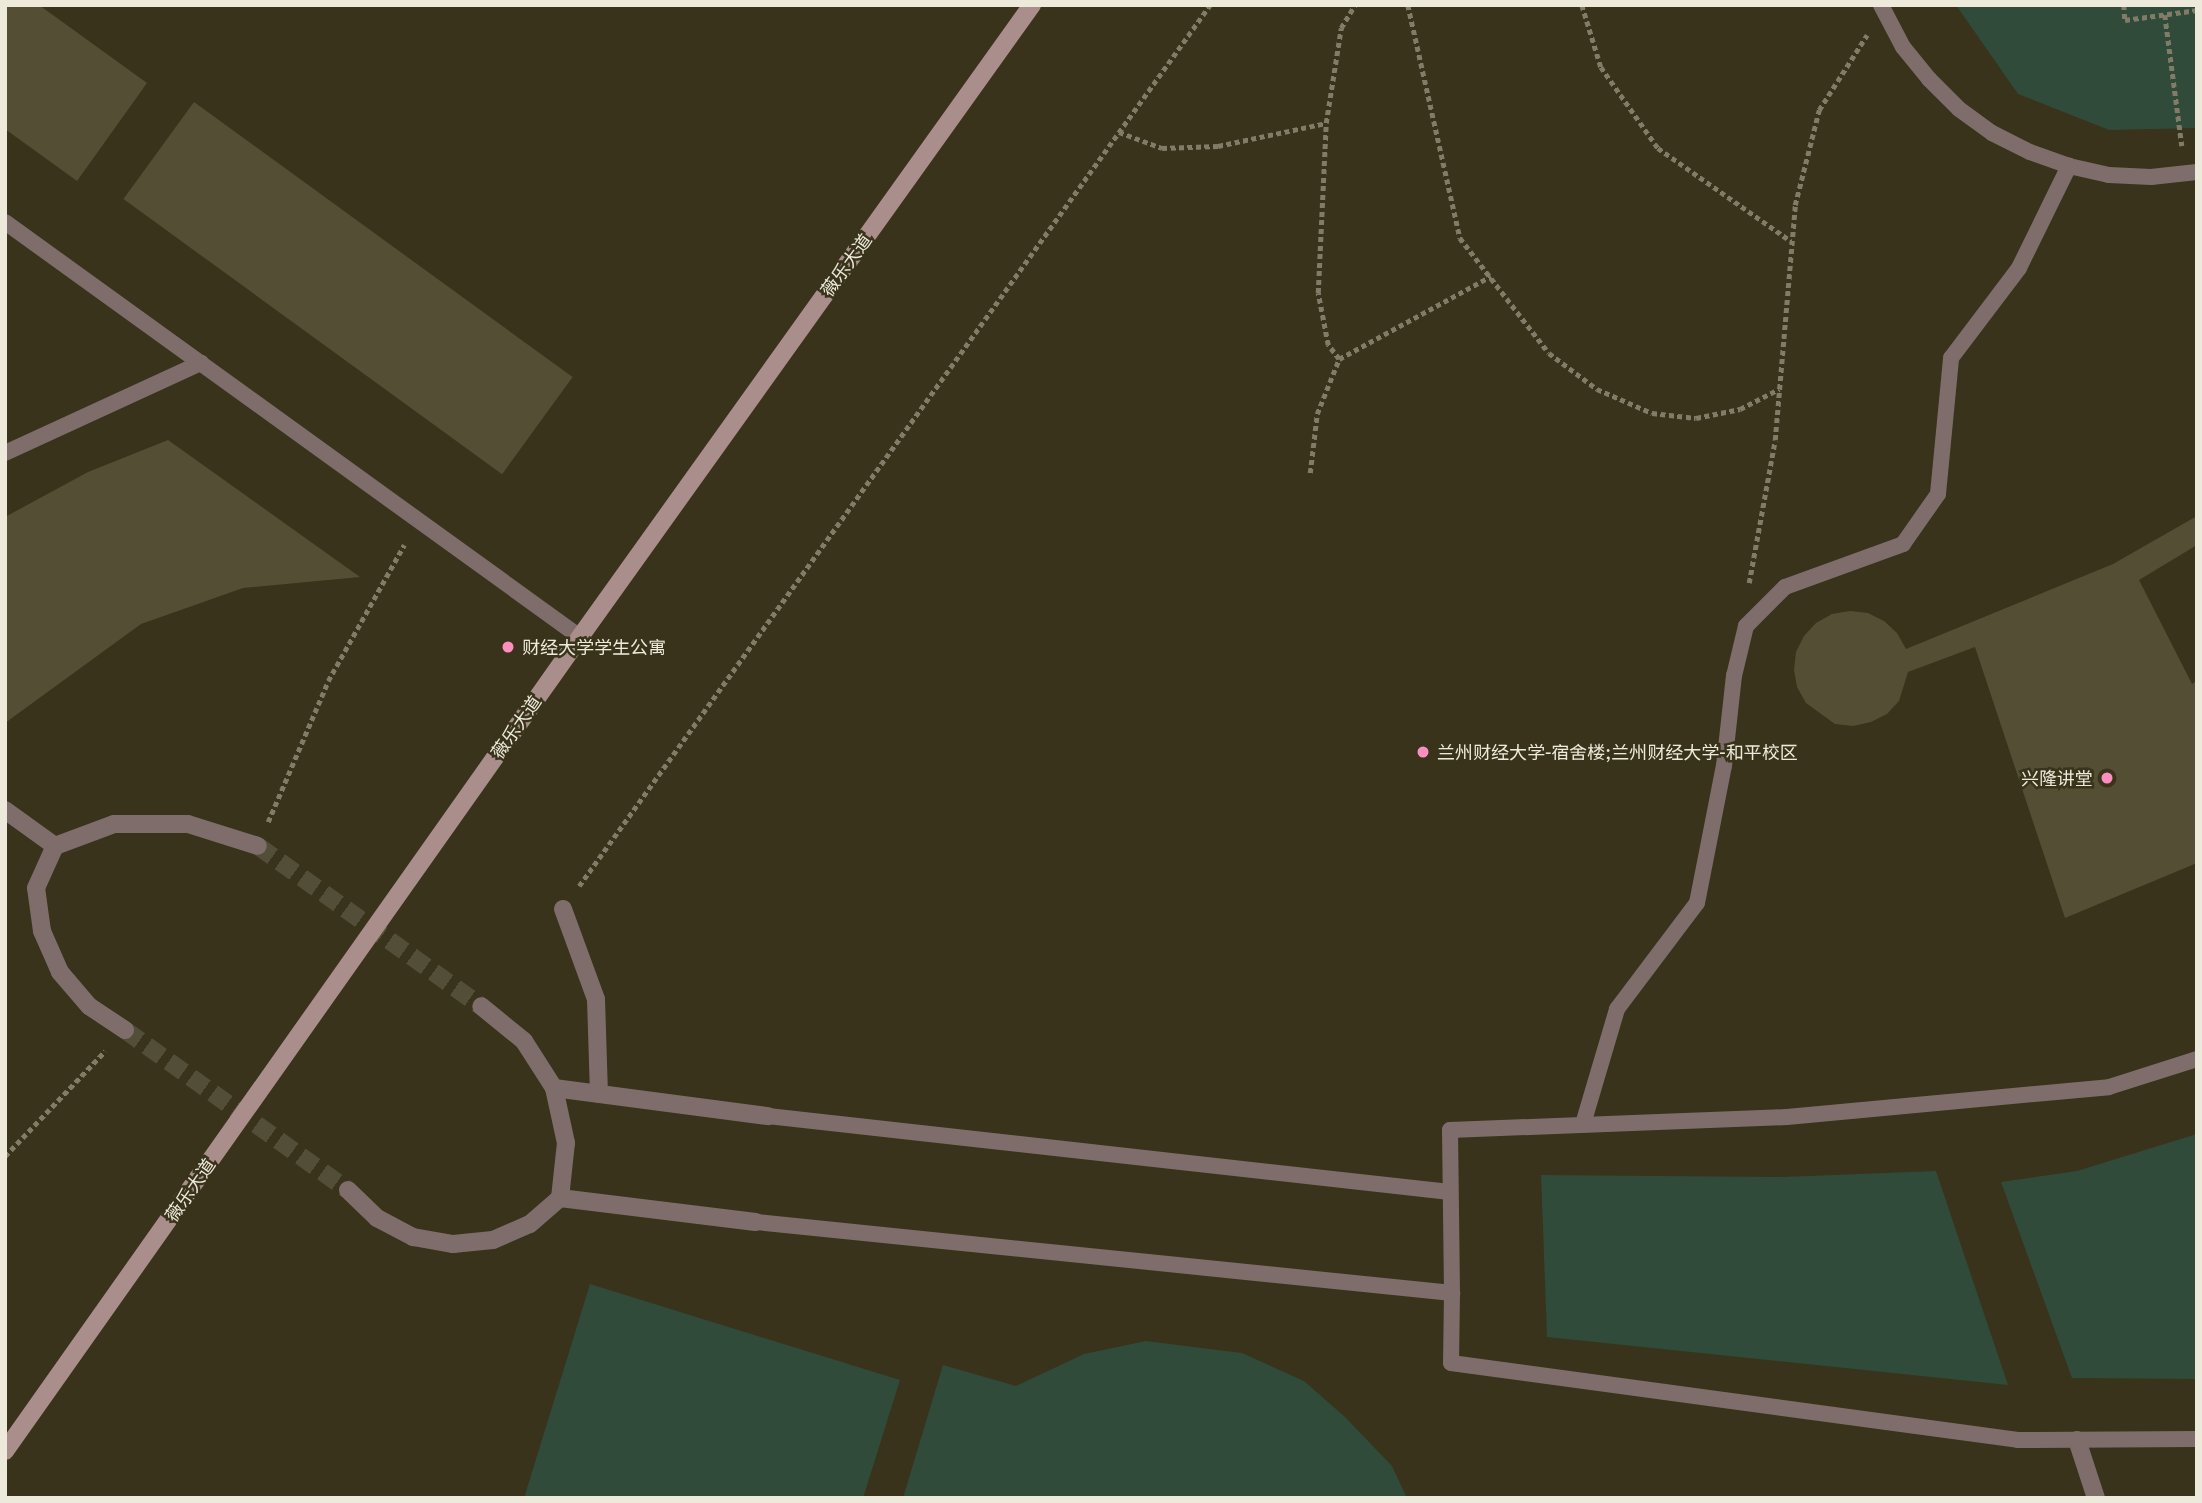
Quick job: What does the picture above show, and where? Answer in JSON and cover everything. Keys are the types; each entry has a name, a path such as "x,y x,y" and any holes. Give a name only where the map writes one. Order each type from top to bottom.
{"main road":[{"name":"薇乐大道","path":"5,1451 580,637 1032,5"}],"street":[{"path":"5,810 55,846"},
{"path":"125,1030 89,1006 60,971 42,931 36,888 55,846 114,824 188,824 258,846"},
{"path":"563,909 596,999 599,1094"},
{"path":"348,1190 377,1218 413,1237 453,1244 493,1240 530,1224 560,1198 566,1143 554,1088 524,1041 481,1006"},
{"path":"554,1088 768,1116"},
{"path":"560,1198 756,1223"},
{"path":"2077,1440 2096,1498"}],"lane":[{"path":"1882,8 1903,47 1929,79 1959,108 2005,139 2069,166 2109,175 2192,173"},
{"path":"1583,1124 1617,1009 1697,903 1724,766 1734,676 1746,626 1785,587 1903,544 1938,494 1951,358 2019,268 2069,166"},
{"path":"5,222 580,637"},
{"path":"5,453 201,363"},
{"path":"2197,1059 2109,1087 1787,1117 1450,1130 1451,1363 2018,1440 2197,1439"},
{"path":"768,1116 1450,1192"},
{"path":"756,1223 1452,1293"}],"path":[{"path":"563,909 1210,5"},
{"path":"1339,359 1328,345 1318,293 1326,123 1341,27 1355,5"},
{"path":"1408,5 1460,237 1549,353 1597,389 1652,413 1696,418 1740,409 1780,389"},
{"path":"1582,5 1601,67 1658,148 1792,242"},
{"path":"2124,5 2125,20 2197,10"},
{"path":"1746,626 1749,569 1775,440 1795,205 1819,110 1882,8"},
{"path":"2165,15 2192,173"},
{"path":"1119,132 1162,148 1218,146 1326,123"},
{"path":"1310,473 1317,414 1339,359 1491,276"},
{"path":"258,846 327,681 418,519"},
{"path":"5,1156 125,1030"}],"green space":[{"path":"1956,5 2197,5 2197,128 2109,130 2018,94"},
{"path":"2197,1134 2197,1379 2072,1378 2001,1182 2077,1171"},
{"path":"1936,1171 2008,1385 1547,1337 1541,1175 1783,1177"},
{"path":"590,1284 900,1380 863,1498 524,1498"},
{"path":"1146,1341 1242,1353 1304,1381 1345,1417 1392,1466 1407,1498 903,1498 943,1365 1016,1386 1084,1354"}],"building":[{"path":"5,5 39,5 147,83 77,181 5,129"},
{"path":"194,102 573,377 502,474 123,199"},
{"path":"168,440 360,577 243,588 141,624 5,723 5,517 88,472"},
{"name":"兴隆讲堂","path":"2197,516 2197,545 2139,580 2192,684 2197,681 2197,863 2065,918 1975,647 1908,672 1899,701 1887,714 1871,722 1853,726 1835,724 1806,703 1797,687 1794,670 1796,652 1804,636 1816,623 1832,614 1850,611 1868,613 1884,621 1897,633 1906,649 2113,564"}],"tunnel":[{"path":"258,846 481,1006"},
{"path":"125,1030 348,1190"}],"place":[{"name":"财经大学学生公寓","path":"508,647"},
{"name":"兰州财经大学-宿舍楼;兰州财经大学-和平校区","path":"1423,752"},
{"name":"兴隆讲堂","path":"2107,778"}]}
